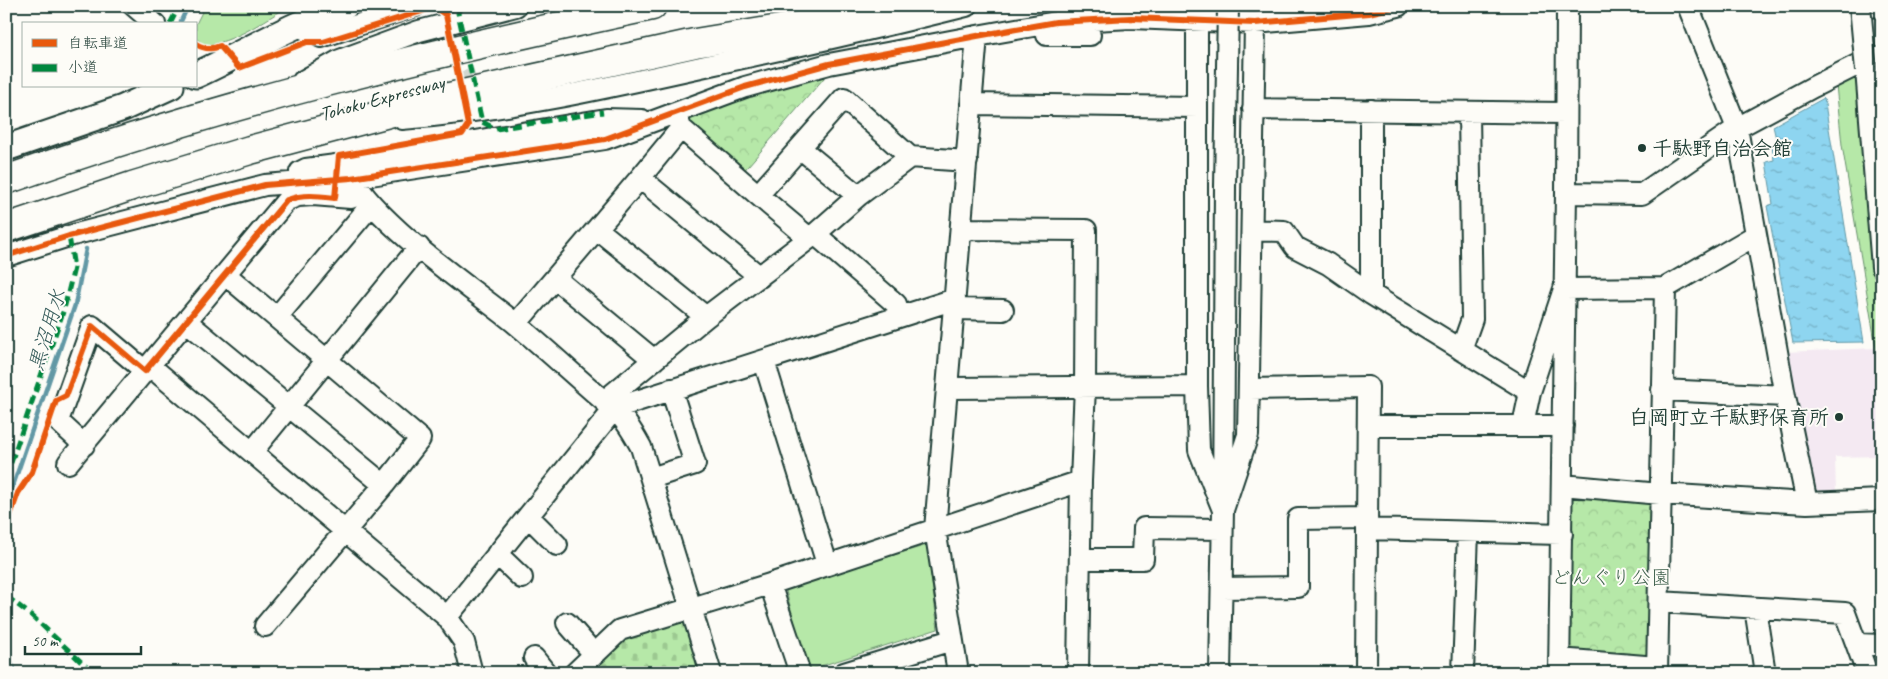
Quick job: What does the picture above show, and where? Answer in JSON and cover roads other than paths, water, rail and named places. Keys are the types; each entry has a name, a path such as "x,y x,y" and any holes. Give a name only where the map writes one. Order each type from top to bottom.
{"highway":[{"name":"Tohoku Expressway","path":"6,180 278,96 389,66 652,6"},
{"name":"Tohoku Expressway","path":"6,228 132,186 345,124 482,89 695,42 922,6"}],"main road":[{"path":"198,70 318,15 345,6"},
{"path":"6,148 123,108 167,88"}],"street":[{"path":"134,6 153,22"},
{"path":"296,25 321,37 415,6"},
{"path":"278,96 340,60 419,32 516,6"},
{"path":"345,124 433,116 576,95 855,34 966,6"},
{"path":"1220,673 1228,6"},
{"path":"977,41 1056,22 1196,14 1255,22 1369,13 1398,6"},
{"path":"1567,6 1559,666 1657,670 1665,288"},
{"path":"1688,6 1737,128 1785,396 1807,503"},
{"path":"1860,6 1882,267"},
{"path":"1866,6 1882,8"},
{"path":"1196,14 1197,386 1199,450 1223,520"},
{"path":"1223,520 1248,435 1255,22"},
{"path":"68,463 287,200 298,196 313,195 350,198 359,184 477,133 606,119 679,120 745,87 829,64 977,41 1044,35 1090,35"},
{"path":"958,673 935,529 977,41"},
{"path":"1566,193 1642,194 1737,128 1871,58 1882,58"},
{"path":"758,195 844,98 910,157 967,161"},
{"path":"971,104 1197,107"},
{"path":"1253,109 1566,113"},
{"path":"1371,110 1371,294"},
{"path":"1461,350 1472,319 1469,112"},
{"path":"516,324 640,178 679,120"},
{"path":"679,120 758,195 896,304 900,315"},
{"path":"6,256 69,236 265,185 359,184 604,139 652,121"},
{"path":"800,148 858,196"},
{"path":"446,617 528,516 609,405 654,360 706,317 812,236 858,196 910,157"},
{"path":"640,178 760,277"},
{"path":"359,184 419,247 516,324 609,405 630,428 641,447 711,673"},
{"path":"277,317 359,184"},
{"path":"597,229 706,317"},
{"path":"962,229 1086,230 1085,386 1081,481 1078,673"},
{"path":"1252,230 1284,231 1295,247 1328,264 1371,294 1530,392"},
{"path":"1564,289 1665,288 1756,235"},
{"path":"252,452 419,247"},
{"path":"226,275 420,439 384,485 265,626"},
{"path":"555,278 654,360"},
{"path":"1523,425 1530,392 1564,289"},
{"path":"609,405 671,390 900,315 955,304 1003,310"},
{"path":"187,322 384,485"},
{"path":"84,445 58,421 92,326 252,452 446,617 464,642 472,673"},
{"path":"764,361 827,564"},
{"path":"947,388 1197,386"},
{"path":"1250,388 1368,387 1366,673"},
{"path":"651,478 695,464 671,390"},
{"path":"1662,390 1785,396"},
{"path":"1368,426 1563,426"},
{"path":"567,623 583,667 620,630 770,584 1081,481"},
{"path":"1562,485 1660,494 1807,503 1882,500"},
{"path":"528,516 557,545"},
{"path":"1222,588 1298,587 1298,519 1468,532 1562,534"},
{"path":"1080,559 1143,559 1144,528 1223,520"},
{"path":"1463,673 1468,532"},
{"path":"497,554 522,578"},
{"path":"770,584 800,673"},
{"path":"1659,602 1845,613 1867,673"},
{"path":"1755,608 1765,673"},
{"path":"844,673 952,640"},
{"path":"1857,644 1882,645"}],"water":[{"path":"1824,98 1864,342 1793,343 1767,206 1773,204 1766,162 1774,160 1772,145 1777,143 1773,126"}],"waterway":[{"name":"黒沼用水","path":"181,21 188,6"},
{"name":"黒沼用水","path":"6,506 75,305 86,249"},
{"name":"黒沼用水","path":"6,653 16,673"}],"tunnel":[{"path":"451,12 476,126"}],"place":[{"name":"千駄野自治会館","path":"1642,148"},
{"name":"白岡町立千駄野保育所","path":"1839,417"}],"park label":[{"name":"どんぐり公園","path":"1611,577"}]}
